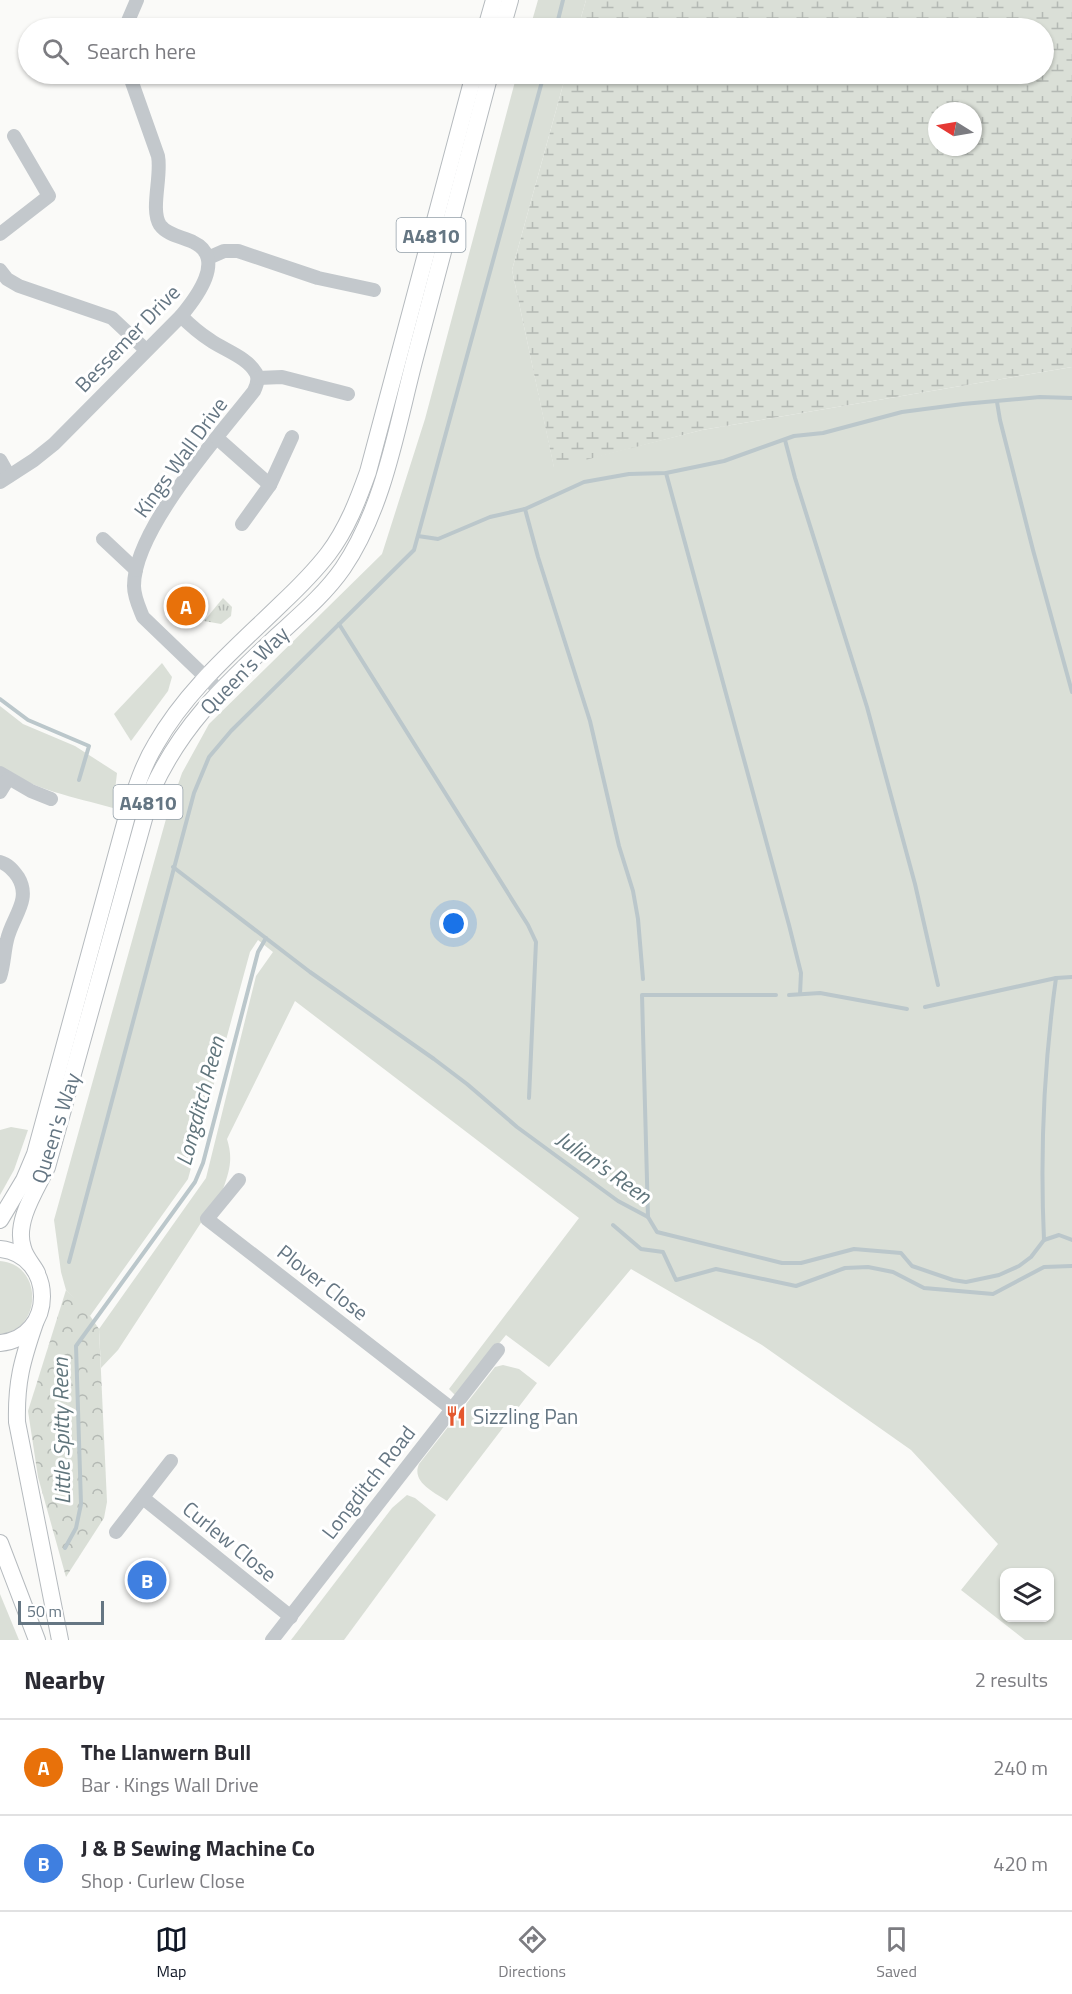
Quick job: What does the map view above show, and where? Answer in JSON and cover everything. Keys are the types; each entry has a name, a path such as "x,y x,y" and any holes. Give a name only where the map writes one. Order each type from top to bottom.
{"main road":[{"path":"489,18 494,0"},
{"path":"505,18 510,0"},
{"name":"Queen's Way","path":"0,1220 24,1180 35,1154 127,816 142,770 156,742 190,696 206,677 312,574 329,553 356,506 368,472 471,84"},
{"name":"Queen's Way","path":"60,1640 17,1422 16,1398 19,1372 43,1299 42,1286 37,1273 23,1249 20,1233 25,1213 47,1167 152,790 163,766 186,730 219,690 323,593 343,568 368,522 391,452 487,84"},
{"path":"0,1249 19,1255 29,1262 37,1273"},
{"path":"0,1343 16,1339 35,1323"},
{"path":"0,1543 37,1640"}],"street":[{"path":"130,18 137,0"},
{"path":"133,84 159,156 156,207 158,221 168,232 199,245 208,258 224,251 238,251 310,276 374,290"},
{"path":"0,234 49,196 14,136"},
{"name":"Bessemer Drive","path":"4,479 54,444 181,316 199,294 207,271 208,258"},
{"path":"0,270 12,283 112,318 146,350"},
{"path":"181,316 208,339 242,359 252,368 258,378 282,377 348,393"},
{"name":"Kings Wall Drive","path":"219,690 143,616 134,587 136,570 149,535 158,519 191,470 254,391 258,378"},
{"path":"242,525 270,485 292,437"},
{"path":"217,438 270,485"},
{"path":"0,459 4,479"},
{"path":"103,539 136,570"},
{"path":"0,792 4,776 51,799"},
{"path":"0,862 12,869 20,880 23,902 7,940 0,977"},
{"name":"Plover Close","path":"238,1180 207,1219 452,1408"},
{"name":"Longditch Road","path":"272,1640 498,1350"},
{"path":"116,1532 171,1461"},
{"name":"Curlew Close","path":"142,1498 291,1617"}],"green space":[{"path":"538,0 586,0 581,18 533,18"},
{"path":"586,0 1072,0 1072,367 702,430 554,468 512,270 563,84 1054,84 1054,18 581,18"},
{"path":"514,84 563,84 512,270 554,467 702,430 1072,367 1072,1640 1025,1640 1002,1622 1054,1622 1054,1568 1000,1568 1000,1620 961,1590 998,1544 911,1450 762,1345 631,1269 549,1367 506,1335 456,1396 449,1389 579,1218 295,1001 227,1139 230,1164 223,1189 118,1350 101,1368 99,1329 206,1178 256,976 273,952 258,940 250,952 188,1179 90,1316 66,1290 61,1272 54,1220 166,819 182,773 209,724 382,554 425,419"},
{"path":"223,598 232,607 231,616 221,624 204,621"},
{"path":"162,663 172,677 168,691 131,741 114,714"},
{"path":"0,706 23,724 75,746 117,773 113,808 40,787 0,766"},
{"path":"11,1127 28,1130 14,1170 0,1195 0,1130"},
{"path":"0,1261 14,1265 24,1273 30,1284 32,1297 30,1310 24,1321 14,1330 0,1334"},
{"path":"66,1290 86,1310 99,1329 107,1502 104,1518 66,1577 38,1477 28,1411"},
{"path":"503,1365 519,1369 537,1383 447,1501 421,1481 417,1470 419,1464 495,1367"},
{"path":"407,1495 415,1498 436,1515 344,1640 291,1640 392,1508"},
{"path":"0,1594 19,1640 0,1640"}],"waterway":[{"path":"558,18 563,0"},
{"path":"69,1262 194,793 209,757 231,731 414,550 541,84"},
{"path":"418,536 438,539 490,517 525,509 584,482 629,474 666,473 724,461 794,436 823,433 902,412 1040,397 1072,398"},
{"path":"997,402 1033,550 1072,692"},
{"path":"785,440 867,707 915,884 938,985"},
{"path":"666,473 789,925 801,973 800,994"},
{"path":"525,509 590,721 619,846 633,891 638,919 643,979"},
{"path":"339,624 528,925 536,942 529,1098"},
{"path":"0,699 28,720 89,746 79,780"},
{"name":"Julian's Reen","path":"173,867 310,972 434,1059 517,1127 618,1201 648,1217 657,1232 782,1263 801,1263 854,1249 901,1253 912,1266 966,1282 999,1275 1019,1266 1031,1257 1044,1240 1059,1235 1072,1240"},
{"name":"Longditch Reen","path":"65,1548 76,1528 81,1504 76,1346 195,1182 203,1163 258,952 266,938"},
{"path":"925,1007 1056,978 1072,977"},
{"path":"1044,1240 1042,1174 1044,1109 1048,1043 1056,978"},
{"path":"789,995 820,993 907,1009"},
{"path":"648,1217 642,995 776,995"},
{"path":"613,1225 641,1249 663,1252 676,1280 716,1269 796,1286 845,1268 868,1267 893,1272 924,1288 993,1294 1044,1267 1072,1266"}],"place":[{"name":"The Llanwern Bull","path":"186,606"},
{"name":"Sizzling Pan","path":"456,1416"},
{"name":"J & B Sewing Machine Co","path":"147,1580"}],"water label":[{"name":"Little Spitty Reen","path":"61,1431"}]}
